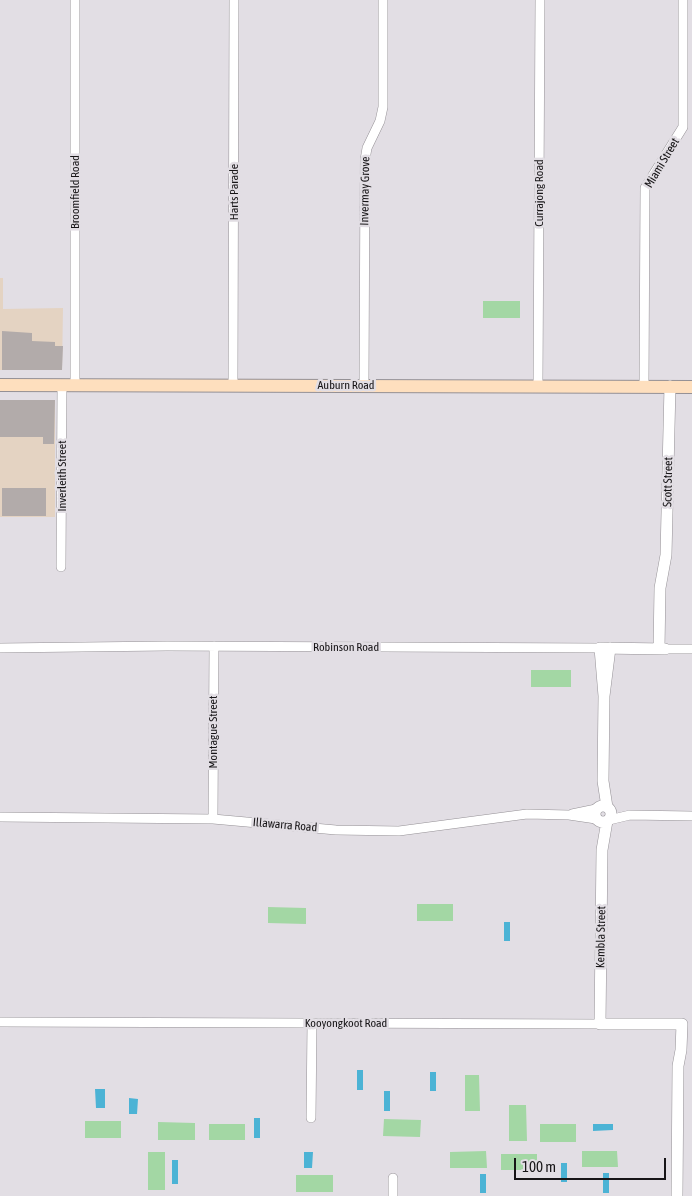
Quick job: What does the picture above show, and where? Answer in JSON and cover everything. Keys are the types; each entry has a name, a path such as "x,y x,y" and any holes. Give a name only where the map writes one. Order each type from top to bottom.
{"main road":[{"name":"Auburn Road","path":"0,385 538,385 692,387"}],"street":[{"name":"Broomfield Road","path":"68,385 75,0"},
{"name":"Harts Parade","path":"233,385 234,0"},
{"name":"Invermay Grove","path":"364,385 365,160 367,148 382,114 384,0"},
{"name":"Currajong Road","path":"538,385 540,0"},
{"name":"Miami Street","path":"644,386 646,188 683,127 683,0"},
{"name":"Inverleith Street","path":"61,567 68,385"},
{"name":"Scott Street","path":"662,649 670,386"},
{"name":"Robinson Road","path":"0,648 214,646 692,650"},
{"name":"Montague Street","path":"213,819 214,646"},
{"name":"Kembla Street","path":"600,1024 605,648"},
{"name":"Illawarra Road","path":"0,817 213,819 336,830 399,831 527,814 692,816"},
{"name":"Kooyongkoot Road","path":"0,1022 683,1024"},
{"path":"311,1118 312,1023"},
{"path":"677,1196 678,1066 683,1024"},
{"path":"393,1178 393,1196"}],"shaded area":[{"path":"0,278 3,278 3,309 63,308 62,370 0,370"},
{"path":"0,400 55,400 55,517 0,517"}],"green space":[{"path":"483,301 520,301 520,318 483,318"},
{"path":"531,670 571,670 571,687 531,687"},
{"path":"417,904 453,904 453,921 417,921"},
{"path":"268,907 306,908 306,924 268,923"},
{"path":"465,1075 479,1075 480,1111 465,1111"},
{"path":"509,1105 526,1105 527,1141 509,1141"},
{"path":"384,1119 421,1120 420,1137 383,1136"},
{"path":"85,1121 121,1121 121,1138 85,1138"},
{"path":"158,1122 195,1123 195,1140 158,1140"},
{"path":"209,1124 245,1124 245,1140 209,1140"},
{"path":"540,1124 576,1124 576,1142 540,1142"},
{"path":"486,1151 487,1168 450,1168 450,1152"},
{"path":"582,1151 617,1151 618,1167 582,1167"},
{"path":"148,1152 165,1152 165,1190 148,1190"},
{"path":"501,1154 537,1154 537,1170 501,1170"},
{"path":"296,1175 333,1175 333,1192 296,1192"}],"water":[{"path":"504,922 510,922 510,941 504,941"},
{"path":"357,1070 363,1070 363,1090 357,1090"},
{"path":"430,1072 436,1072 436,1091 430,1091"},
{"path":"95,1089 105,1089 105,1108 96,1108"},
{"path":"384,1091 390,1091 390,1111 384,1111"},
{"path":"129,1098 138,1099 137,1114 129,1114"},
{"path":"254,1118 260,1118 260,1138 254,1138"},
{"path":"593,1124 613,1124 613,1130 593,1131"},
{"path":"304,1152 313,1152 312,1168 304,1168"},
{"path":"172,1160 178,1160 178,1184 172,1184"},
{"path":"561,1163 567,1163 567,1182 561,1182"},
{"path":"603,1173 609,1173 609,1193 603,1193"},
{"path":"480,1174 486,1174 486,1193 480,1193"}],"building":[{"path":"2,331 32,333 32,341 55,342 55,346 63,346 62,370 2,370"},
{"path":"0,400 55,400 54,444 43,444 43,437 0,437"},
{"path":"2,488 46,488 46,516 2,516"}]}
